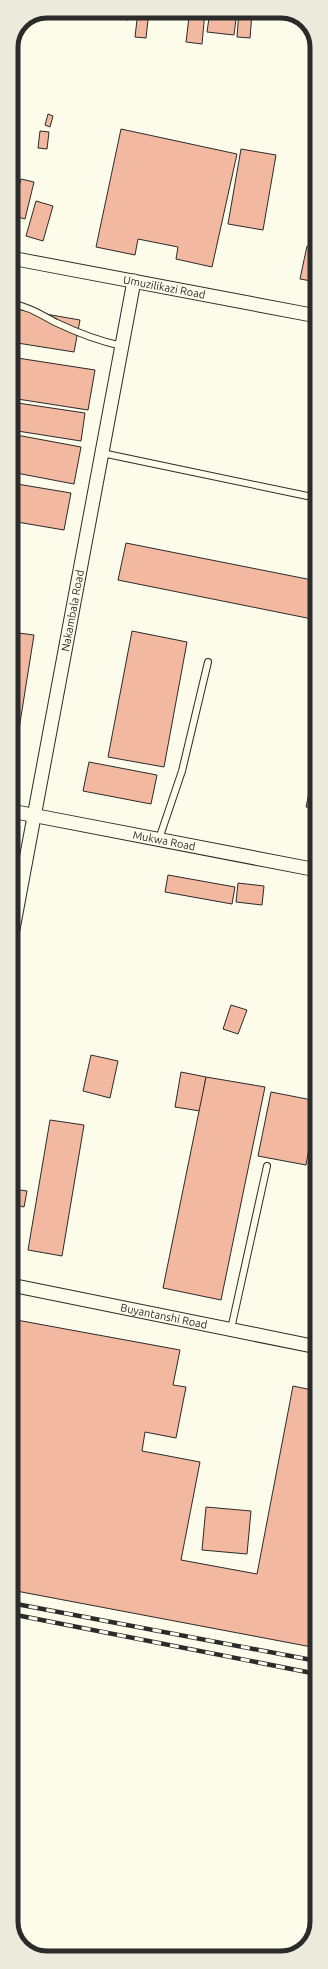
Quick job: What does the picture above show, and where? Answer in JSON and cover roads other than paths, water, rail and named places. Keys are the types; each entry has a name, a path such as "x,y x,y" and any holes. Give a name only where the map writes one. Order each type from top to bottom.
{"street":[{"name":"Umuzilikazi Road","path":"18,259 310,315"},
{"name":"Nakambala Road","path":"18,902 134,281"},
{"name":"Mukwa Road","path":"18,812 310,869"},
{"name":"Buyantanshi Road","path":"18,1287 310,1346"}],"lane":[{"path":"18,305 25,306 58,323 102,342 122,346"},
{"path":"102,454 310,497"},
{"path":"160,840 182,771 208,662"},
{"path":"231,1329 267,1166"}],"railway":[{"path":"18,1604 310,1660"},
{"path":"18,1615 310,1673"}]}
